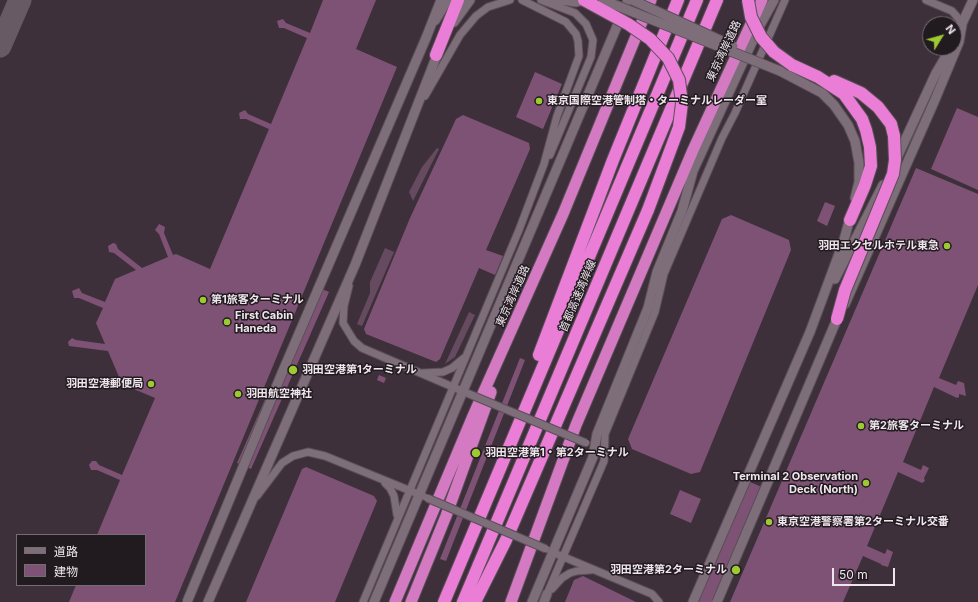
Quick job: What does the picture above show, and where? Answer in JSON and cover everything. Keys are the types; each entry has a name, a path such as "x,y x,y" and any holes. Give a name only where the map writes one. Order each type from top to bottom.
{"highway":[{"path":"436,55 458,0"},
{"path":"475,602 506,540 648,210 679,127 682,103 679,80 668,58 650,38 584,0"},
{"name":"東京湾岸道路","path":"395,602 473,416 563,214 652,0"},
{"path":"523,412 527,386 603,184 678,0"},
{"name":"首都高速湾岸線","path":"444,602 697,0"},
{"name":"首都高速湾岸線","path":"463,602 717,0"},
{"path":"748,0 751,17 761,37 774,52 792,65 818,77 838,89 849,100 862,119 869,139 871,166 865,185 850,220"},
{"name":"東京湾岸道路","path":"511,602 576,424 695,144 762,0"},
{"path":"818,77 832,80 852,88 869,99 885,114 891,124 894,136 895,160 892,174 845,290 837,320"},
{"path":"411,602 483,418 493,386 497,364"}],"street":[{"path":"188,602 282,373 441,0"},
{"path":"426,38 449,0"},
{"path":"208,602 355,265 418,108 436,55 460,12 470,0"},
{"path":"418,108 460,34 476,16 488,7 510,0"},
{"path":"363,602 519,230 544,164 557,116 578,56 578,41 576,34 566,22 559,17 522,0"},
{"path":"536,0 544,0"},
{"path":"541,0 575,12 586,24 593,40 593,49 586,69 553,150 544,164"},
{"path":"555,0 576,3 589,0"},
{"path":"603,0 780,71"},
{"path":"374,602 423,497 464,392 628,0"},
{"path":"632,0 718,38 813,88 834,105 848,125 852,134 859,163 859,182 850,220 812,324 693,602"},
{"path":"532,602 550,551 596,448 597,434 648,308 655,278 682,211 694,171 759,27 774,0"},
{"path":"546,598 604,461 605,434 655,312 664,274 722,138 735,114 785,0"},
{"path":"926,0 952,11 956,16"},
{"path":"962,25 973,0"},
{"path":"812,324 904,146 936,73 946,56"},
{"path":"717,602 837,320 851,293 953,56"},
{"path":"355,265 343,314 343,323 354,342 362,348 453,388 596,448"},
{"path":"419,373 443,372 459,363 468,353"},
{"path":"251,505 282,463 293,456 308,452 325,456 652,594 659,602"},
{"path":"382,480 390,488 394,496 398,510 397,521"},
{"path":"546,598 562,578 570,573 596,570"}],"shaded area":[{"path":"437,148 439,149 413,201 409,192 422,167"},
{"path":"385,248 394,252 362,326 357,324 370,293 370,282"},
{"path":"469,312 475,315 455,357 445,364"}],"building":[{"name":"第1旅客ターミナル","path":"323,0 376,0 356,49 397,67 175,602 69,602 76,586 146,586 146,534 97,534 120,480 97,470 91,470 89,465 92,461 96,461 99,465 122,475 155,398 122,384 108,351 69,346 68,342 72,338 76,340 105,344 96,323 103,308 79,298 74,298 72,291 79,288 82,293 105,302 115,279 136,270 114,253 109,252 108,246 113,243 116,244 118,249 142,268 168,257 159,234 155,230 159,224 165,227 164,233 173,255 176,254 210,269 269,129 246,119 240,119 239,113 245,110 248,114 271,124 307,38 284,28 279,28 277,21 283,19 286,23 310,33"},
{"name":"東京国際空港管制塔・ターミナルレーダー室","path":"535,72 562,84 543,129 516,117"},
{"path":"957,108 978,117 978,190 931,169"},
{"path":"463,115 529,143 530,149 486,250 503,256 495,275 479,268 440,359 436,362 366,334 364,329 410,218 456,119"},
{"name":"第2旅客ターミナル","path":"916,168 978,194 978,285 939,378 956,385 958,381 964,383 966,396 959,394 959,397 957,398 934,387 903,462 921,470 923,465 929,468 924,478 925,481 922,483 898,472 867,546 885,554 887,549 893,552 888,567 863,556 843,602 730,602"},
{"path":"825,202 835,206 827,226 817,221"},
{"path":"731,215 789,240 791,250 700,472 691,474 632,449 628,439 722,219"},
{"path":"315,286 329,292 251,469 237,463"},
{"path":"520,358 525,360 446,561 440,559"},
{"path":"379,375 386,378 384,383 377,380"},
{"path":"306,467 374,496 377,501 335,602 246,602 302,469"},
{"path":"750,482 764,488 713,602 697,602"},
{"path":"680,490 701,499 691,523 670,514"},
{"path":"583,576 636,602 565,602 574,580"}],"taxiway":[{"path":"0,46 20,0"}],"place":[{"name":"東京国際空港管制塔・ターミナルレーダー室","path":"539,101"},
{"name":"羽田エクセルホテル東急","path":"947,246"},
{"name":"第1旅客ターミナル","path":"203,300"},
{"name":"First Cabin Haneda","path":"227,322"},
{"name":"羽田空港第1ターミナル","path":"293,370"},
{"name":"羽田空港郵便局","path":"151,384"},
{"name":"羽田航空神社","path":"238,394"},
{"name":"第2旅客ターミナル","path":"861,426"},
{"name":"羽田空港第1・第2ターミナル","path":"476,453"},
{"name":"Terminal 2 Observation Deck (North)","path":"866,483"},
{"name":"東京空港警察署第2ターミナル交番","path":"769,522"},
{"name":"羽田空港第2ターミナル","path":"736,570"}]}
